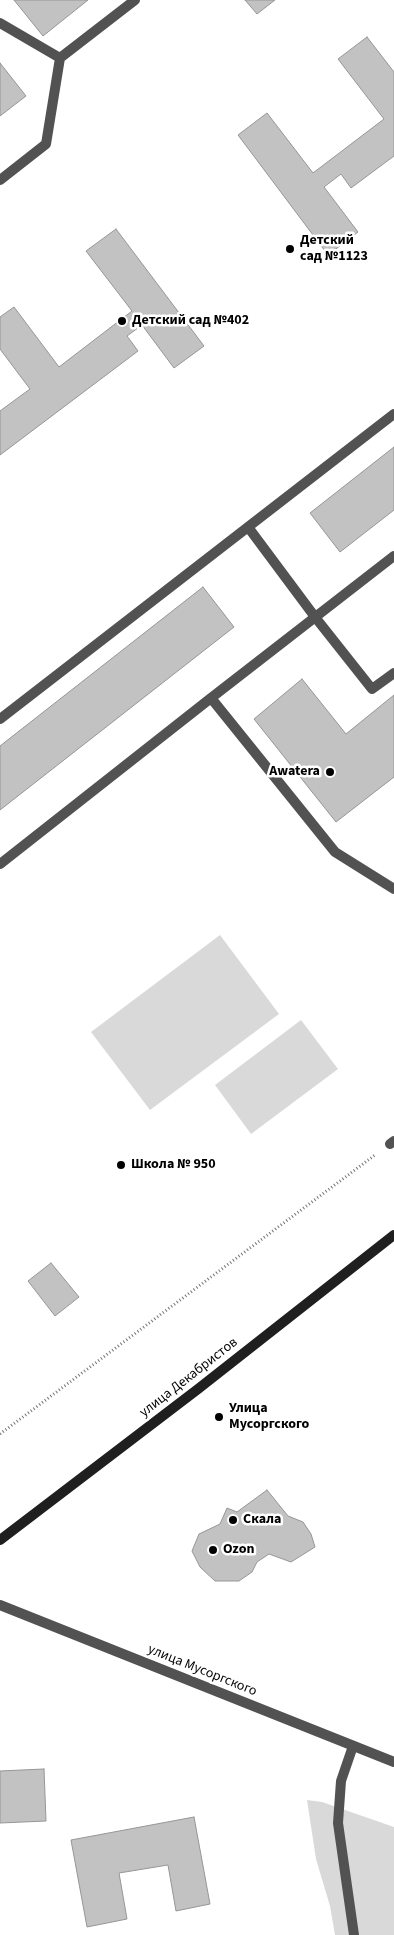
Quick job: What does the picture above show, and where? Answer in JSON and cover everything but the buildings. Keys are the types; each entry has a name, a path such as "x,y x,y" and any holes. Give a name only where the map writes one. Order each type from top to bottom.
{"main road":[{"name":"улица Декабристов","path":"0,1540 198,1389 394,1235"}],"street":[{"path":"0,180 46,144 60,58 135,0"},
{"path":"0,23 60,58"},
{"path":"0,719 394,414"},
{"path":"248,527 372,689 394,673"},
{"path":"0,864 394,556"},
{"path":"211,698 335,852 392,885"},
{"name":"улица Мусоргского","path":"0,1605 394,1762"},
{"path":"353,1746 341,1782 338,1823 354,1935"}],"path":[{"path":"0,1434 392,1142"}],"shaded area":[{"path":"220,935 279,1014 150,1110 91,1032"},
{"path":"301,1020 338,1069 251,1134 215,1085"},
{"path":"307,1800 322,1802 394,1827 394,1935 335,1935 330,1906 316,1859"}],"place":[{"name":"Детский сад №1123","path":"290,249"},
{"name":"Детский сад №402","path":"122,321"},
{"name":"Awatera","path":"330,772"},
{"name":"Школа № 950","path":"121,1165"},
{"name":"Улица Мусоргского","path":"219,1417"},
{"name":"Скала","path":"233,1520"},
{"name":"Ozon","path":"213,1550"}]}
